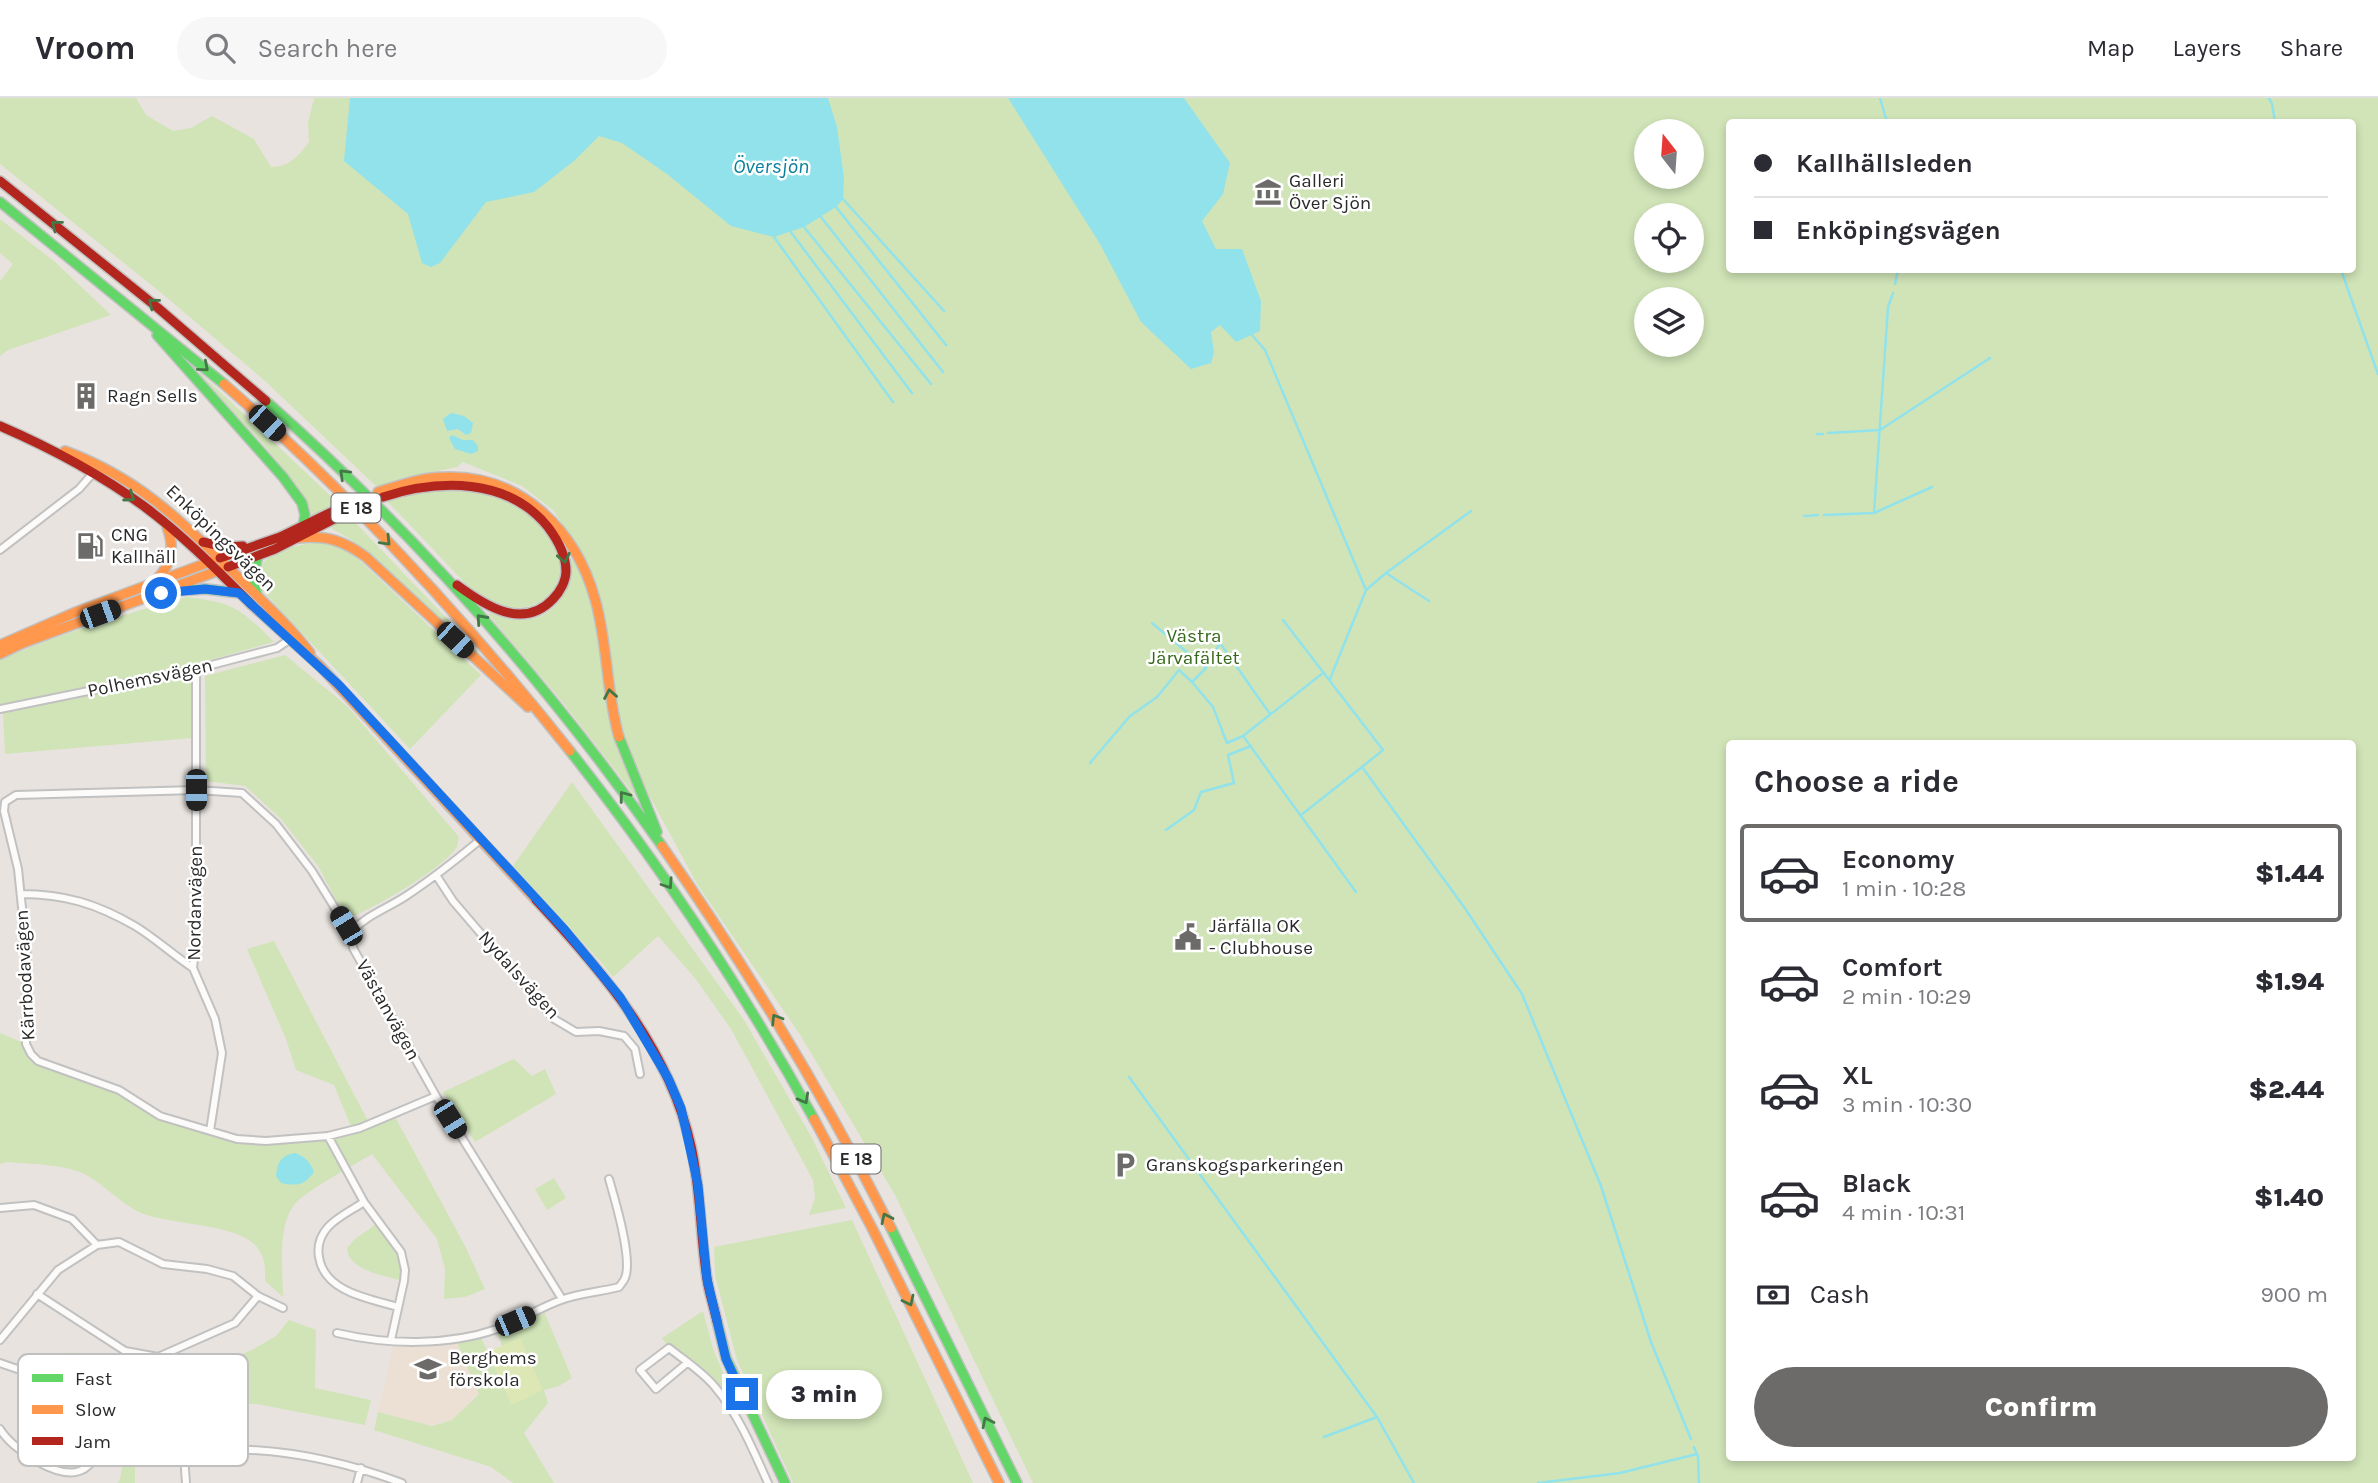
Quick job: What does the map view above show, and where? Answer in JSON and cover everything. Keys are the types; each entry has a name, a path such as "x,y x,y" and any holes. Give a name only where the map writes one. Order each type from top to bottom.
{"main road":[{"name":"E 18","path":"0,181 205,347 369,498 443,576 568,722 665,850 752,981 844,1137 1017,1483"},
{"name":"E 18","path":"0,202 133,307 267,423 353,506 472,632 556,732 652,860 731,978 791,1077 858,1197 999,1483"},
{"path":"133,307 277,469 302,503 305,515 303,526"},
{"name":"Enköpingsvägen","path":"0,426 152,495 257,595 293,638 591,959 620,997 668,1078 681,1108 698,1185 707,1279 726,1359 785,1483"},
{"name":"Enköpingsvägen","path":"96,468 166,524 239,593 293,638"},
{"path":"443,576 493,609 522,615 538,611 552,600 562,587 566,572 560,543 551,530 530,510 502,494 448,483 380,495 398,484 423,478 462,476 484,480 525,498 544,511 562,530 584,567 592,588 613,714 627,759 665,850"},
{"path":"0,645 152,583 344,510 299,538 258,556 23,643 0,654"},
{"path":"152,583 172,559 173,542 166,524"},
{"path":"299,538 327,536 345,542 366,557 556,732"},
{"path":"203,542 225,547 253,546"},
{"path":"257,595 251,576 258,556"},
{"path":"161,593 205,589 239,593"}],"street":[{"path":"0,551 79,489 96,468"},
{"name":"Polhemsvägen","path":"0,709 196,669 278,648 293,638"},
{"name":"Nordanvägen","path":"196,669 196,942 192,968 215,1019 222,1053 210,1132"},
{"name":"Västanvägen","path":"5,803 16,795 196,790 242,793 276,824 312,871 346,926 352,931 354,948 436,1096 562,1299"},
{"name":"Kärrbodavägen","path":"5,803 21,894 27,956 26,1044 38,1060 119,1090 160,1116 237,1139 266,1141 328,1136 360,1128 436,1096"},
{"path":"352,931 360,922 436,875 480,840"},
{"name":"Nydalsvägen","path":"436,875 453,901 554,1019 576,1032 599,1031 624,1036 635,1049 640,1074"},
{"path":"21,894 51,894 76,899 136,926 192,968"},
{"path":"328,1136 363,1202 401,1252 405,1270 391,1340"},
{"path":"337,1333 359,1338 391,1340 459,1339 498,1328 562,1299 619,1287 626,1276 623,1233 609,1179"},
{"path":"363,1202 329,1226 319,1239 319,1262 333,1282 345,1290 398,1307"},
{"path":"0,1208 33,1205 72,1219 97,1245"},
{"path":"0,1340 58,1270 97,1245 125,1243 163,1264 207,1269 233,1276 258,1296 283,1308"},
{"path":"37,1294 125,1351 142,1354"},
{"path":"165,1354 235,1323 258,1296"},
{"path":"687,1363 656,1389 640,1370 669,1348 715,1386 744,1430 768,1483"},
{"path":"0,1363 18,1369"},
{"path":"0,1429 18,1451"},
{"path":"248,1450 299,1454 361,1468 402,1483"},
{"path":"48,1466 70,1472 83,1470 87,1466"},
{"path":"357,1483 361,1468"}],"shaded area":[{"name":"Berghems förskola","path":"457,1342 479,1393 452,1420 429,1425 378,1412 394,1344"}],"green space":[{"name":"Västra Järvafältet","path":"0,98 136,98 146,115 173,131 191,128 212,116 254,139 271,167 288,163 309,142 308,123 314,98 2378,98 2378,1483 1033,1483 895,1195 801,1036 697,884 642,782 627,743 615,699 603,606 585,559 553,510 522,486 463,462 457,467 402,478 377,487 265,381 159,291 0,164"},
{"path":"0,219 55,262 111,315 8,350 0,356 0,281 13,264 0,253"},
{"path":"199,372 339,504 312,516 306,501 280,464 197,374"},
{"path":"430,489 475,492 497,497 518,506 535,519 549,536 560,566 555,587 549,595 531,606 510,608 490,601 470,587 387,501"},
{"path":"349,516 486,661 481,660 353,541 331,528 331,524"},
{"path":"320,542 334,544 354,555 481,675 410,749 260,588 257,572 268,558 293,547"},
{"path":"571,550 588,586 639,801 564,704 487,613 514,620 544,615 553,608 566,588"},
{"path":"186,597 236,609 274,642 192,665 0,705 0,660 69,633"},
{"path":"285,655 347,706 459,837 457,847 438,866 388,898 346,919 318,866 281,819 245,786 206,781 205,676"},
{"path":"196,672 192,738 5,754 3,713"},
{"path":"572,782 744,1020 812,1138 846,1208 809,1215 815,1198 813,1180 731,1029 695,978 658,936 613,977 513,866"},
{"path":"274,941 369,1123 393,1113 465,1246 485,1289 465,1297 444,1299 445,1269 437,1239 372,1154 319,1185 294,1205 283,1237 283,1297 265,1281 264,1262 259,1250 237,1234 139,1212 78,1171 48,1165 7,1162 0,1164 0,1033 26,1044 38,1061 119,1090 160,1116 237,1139 291,1140 352,1129 334,1085 296,1070 286,1039 247,949"},
{"path":"514,1059 532,1076 545,1069 556,1094 475,1142 443,1092"},
{"path":"554,1178 566,1198 547,1210 535,1189"},
{"path":"852,1220 973,1483 793,1483 737,1360 715,1275 714,1247"},
{"path":"379,1222 401,1252 404,1281 369,1271 349,1256 347,1248"},
{"path":"543,1309 572,1378 559,1386 544,1390 548,1403 524,1433 554,1483 513,1483 491,1467 374,1430 378,1412 432,1426 452,1420 479,1394 457,1342 481,1337 512,1405 520,1339 502,1346 496,1329"},
{"path":"703,1311 713,1349 736,1402 728,1407 715,1386 669,1348 662,1338"},
{"path":"289,1320 316,1330 315,1388 371,1400 365,1425 248,1404 248,1354 243,1354 276,1336"},
{"path":"520,1338 543,1390 512,1405 487,1352"},
{"path":"122,1466 135,1466 135,1483 117,1483"}],"water":[{"name":"Översjön","path":"350,98 828,98 837,127 844,178 843,199 836,207 804,227 774,237 731,226 667,174 622,143 599,136 574,161 534,192 486,202 440,263 431,267 422,263 408,214 344,161"},
{"path":"1008,98 1184,98 1230,163 1223,194 1202,221 1216,249 1242,249 1261,301 1260,331 1236,342 1220,325 1211,332 1214,352 1211,363 1191,369 1141,322 1100,244"},
{"path":"451,413 464,416 473,423 471,433 466,435 458,429 447,431 443,419"},
{"path":"452,435 463,440 473,440 478,451 471,454 455,449 449,438"},
{"path":"295,1153 307,1160 314,1172 299,1184 281,1183 276,1176 279,1163 286,1156"}],"waterway":[{"path":"1880,98 1886,119"},
{"path":"2269,98 2274,119"},
{"path":"843,199 944,311"},
{"path":"836,207 946,345"},
{"path":"821,217 943,372"},
{"path":"804,227 931,384"},
{"path":"790,231 912,393"},
{"path":"774,237 893,402"},
{"path":"1895,284 1897,273"},
{"path":"2342,273 2378,374"},
{"path":"1874,513 1888,307 1893,293"},
{"path":"1252,335 1265,350 1366,590"},
{"path":"1828,433 1880,430 1990,358"},
{"path":"1817,434 1823,434"},
{"path":"1824,515 1874,513 1932,487"},
{"path":"1330,679 1366,590 1471,511"},
{"path":"1804,516 1818,515"},
{"path":"1386,573 1429,601"},
{"path":"1283,620 1383,750 1362,767 1464,907 1522,994 1601,1186 1651,1342 1691,1439"},
{"path":"1152,623 1206,668"},
{"path":"1090,763 1130,716 1157,697 1179,670 1192,682 1206,668 1220,643 1270,714"},
{"path":"1243,736 1323,673"},
{"path":"1192,682 1213,707 1227,743 1243,736 1356,892"},
{"path":"1166,830 1194,810 1201,792 1234,783 1228,755 1251,746"},
{"path":"1301,815 1362,767"},
{"path":"1129,1077 1377,1417"},
{"path":"1324,1437 1377,1417 1414,1483"},
{"path":"1694,1447 1698,1457 1699,1483"},
{"path":"1538,1483 1620,1473 1697,1454"}],"tunnel":[{"path":"346,512 379,499"}],"traffic: fast":[{"path":"0,202 224,384"},
{"path":"157,335 283,477 302,503 305,515 303,526"},
{"path":"266,401 374,503 477,612 573,727 662,846"},
{"path":"257,595 253,575 258,556"},
{"path":"173,591 206,589 239,593"},
{"path":"619,737 657,832"},
{"path":"570,751 637,839 700,930 759,1023 814,1119"},
{"path":"891,1228 1017,1483"},
{"path":"717,1321 726,1358 785,1483"}],"traffic: slow":[{"path":"224,384 362,514 448,606 570,751"},
{"path":"65,451 114,474 156,502 273,611 310,653"},
{"path":"378,492 428,478 473,479 498,486 542,511 574,551 595,599 619,737"},
{"path":"156,580 169,562 171,542 167,527"},
{"path":"299,538 335,540 366,557 528,707"},
{"path":"0,645 76,612 212,561"},
{"path":"0,654 220,570"},
{"path":"252,605 320,666 536,900"},
{"path":"662,846 783,1033 839,1129 891,1228"},
{"path":"814,1119 872,1228 999,1483"}],"traffic: jam":[{"path":"0,181 158,308 266,401"},
{"path":"0,426 75,462 145,507 187,542 252,605"},
{"path":"383,497 404,491 449,485 493,491 532,511 548,527 560,547 566,565 566,575 560,590 541,608 529,613 517,614 491,607 457,585"},
{"path":"220,558 280,537 342,507"},
{"path":"228,567 275,549 334,519"},
{"path":"203,542 225,547 243,546"},
{"path":"536,900 609,984 650,1044 667,1076 681,1110 691,1146 707,1279 717,1321"}],"place":[{"name":"Galleri Över Sjön","path":"1268,192"},
{"name":"Ragn Sells","path":"86,396"},
{"name":"CNG Kallhäll","path":"90,546"},
{"name":"Järfälla OK - Clubhouse","path":"1188,937"},
{"name":"Granskogsparkeringen","path":"1125,1165"},
{"name":"Berghems förskola","path":"428,1369"}],"route":[{"path":"161,593 205,589 239,593 339,685 565,930 620,997 668,1078 681,1108 698,1185 707,1279 726,1359 742,1394"}]}
